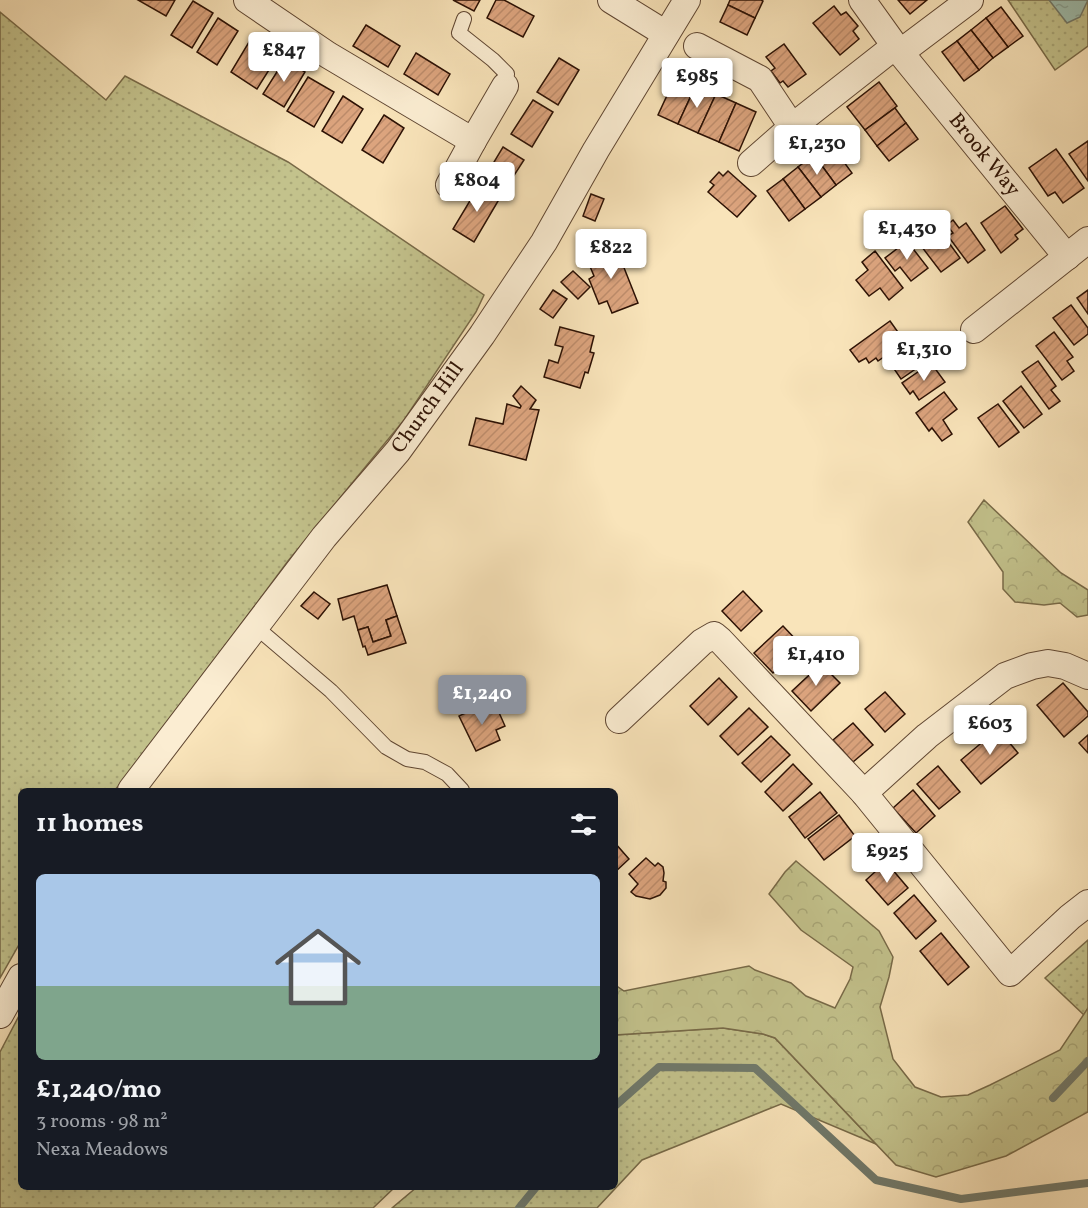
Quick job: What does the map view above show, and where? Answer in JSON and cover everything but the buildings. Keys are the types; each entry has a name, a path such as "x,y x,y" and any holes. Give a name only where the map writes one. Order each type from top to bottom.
{"street":[{"path":"247,0 332,49 473,141"},
{"path":"611,0 666,34"},
{"name":"Church Hill","path":"133,788 324,537 399,450 482,335 544,242 596,150 687,0"},
{"name":"Brook Way","path":"862,0 898,49 1067,257"},
{"path":"751,162 792,127 898,49 970,0"},
{"path":"697,46 760,79 792,127"},
{"path":"449,185 505,86"},
{"path":"974,330 1088,240"},
{"path":"619,720 702,642 714,635 864,793 1010,974 1088,903"},
{"path":"864,793 927,736 1005,676 1048,663 1065,666 1088,676"},
{"path":"0,1015 18,982"}],"lane":[{"path":"464,19 459,33 507,74 505,86"},
{"path":"256,627 331,691 386,747 407,759 425,762 447,774 460,788"}],"green space":[{"path":"1008,0 1088,0 1088,46 1055,70"},
{"path":"0,12 106,100 125,76 288,162 484,295 476,312 404,420 288,561 117,788 18,788 18,946 0,978"},
{"path":"984,500 1061,573 1088,590 1088,615 1077,617 1060,603 1044,605 1015,602 1003,589 1003,572 968,522"},
{"path":"796,861 879,931 893,957 880,1007 893,1059 915,1087 941,1097 968,1095 990,1085 1060,1050 1088,1008 1088,1112 1006,1156 936,1177 896,1165 775,1038 723,1028 618,1035 618,987 624,991 749,966 791,983 806,996 835,1008 850,979 853,967 801,930 769,894"},
{"path":"1088,940 1088,1008 1084,1015 1045,978"},
{"path":"18,1018 18,1190 392,1190 373,1208 0,1208 0,1052"},
{"path":"723,1028 775,1038 876,1144 781,1104 642,1160 618,1186 618,1035"},
{"path":"413,1190 614,1190 597,1208 392,1208"}],"water":[{"path":"1049,0 1088,0 1080,17 1067,23"}],"waterway":[{"path":"1053,1098 1088,1061"},
{"path":"618,1103 659,1067 755,1068 876,1180 961,1199 1088,1183"},
{"path":"519,1208 534,1190"}]}
